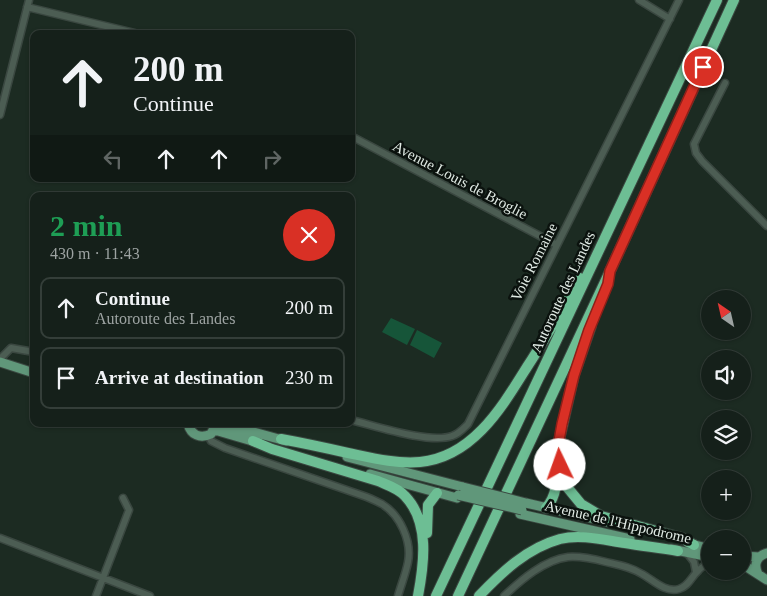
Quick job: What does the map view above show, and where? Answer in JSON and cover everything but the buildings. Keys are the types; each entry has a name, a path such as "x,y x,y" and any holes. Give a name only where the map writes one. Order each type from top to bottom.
{"highway":[{"name":"Autoroute des Landes","path":"436,596 717,0"},
{"path":"458,596 734,0"},
{"path":"281,439 378,460 402,462 420,462 437,459 460,447 489,423 505,402 533,359 612,224"},
{"path":"544,508 553,500 555,494 558,446 574,375 589,330 608,284 610,271"},
{"path":"253,441 272,450 378,481 391,486 404,495 420,520 422,576"},
{"path":"479,596 526,554 541,546 562,539 593,538 686,549 682,538 601,516 581,504 567,488 560,465 558,446"},
{"path":"418,596 427,545 428,505 440,493"}],"main road":[{"path":"0,359 30,367"},
{"path":"0,359 30,371"},
{"path":"189,427 194,434 203,436 212,430 218,431 440,493 460,493 523,508"},
{"path":"235,427 460,493 523,508"},
{"name":"Avenue de l'Hippodrome","path":"523,508 544,508 701,554"},
{"name":"Avenue de l'Hippodrome","path":"523,508 686,549 701,549"},
{"path":"751,555 764,553"},
{"path":"758,574 755,565 764,553"},
{"path":"751,570 767,580"}],"street":[{"path":"639,0 670,19"},
{"name":"Voie Romaine","path":"355,421 434,439 454,436 468,424 679,0"},
{"path":"0,115 28,4 124,30"},
{"path":"725,83 694,144 696,153 767,226"},
{"name":"Avenue Louis de Broglie","path":"355,138 557,245"},
{"path":"0,359 11,348 30,351"},
{"path":"212,430 213,443 383,504 398,519 409,551 398,596"},
{"path":"96,596 129,510 123,498"},
{"path":"0,538 150,596"},
{"path":"686,549 694,562 696,572"},
{"path":"504,596 539,568 568,557 577,557 627,567 664,588 673,590 684,588 701,568"}],"green space":[{"path":"391,318 415,329 407,345 382,332"},
{"path":"417,330 442,343 434,358 410,345"}],"route":[{"path":"560,465 558,446 574,375 589,330 608,284 610,271 703,67"}]}
